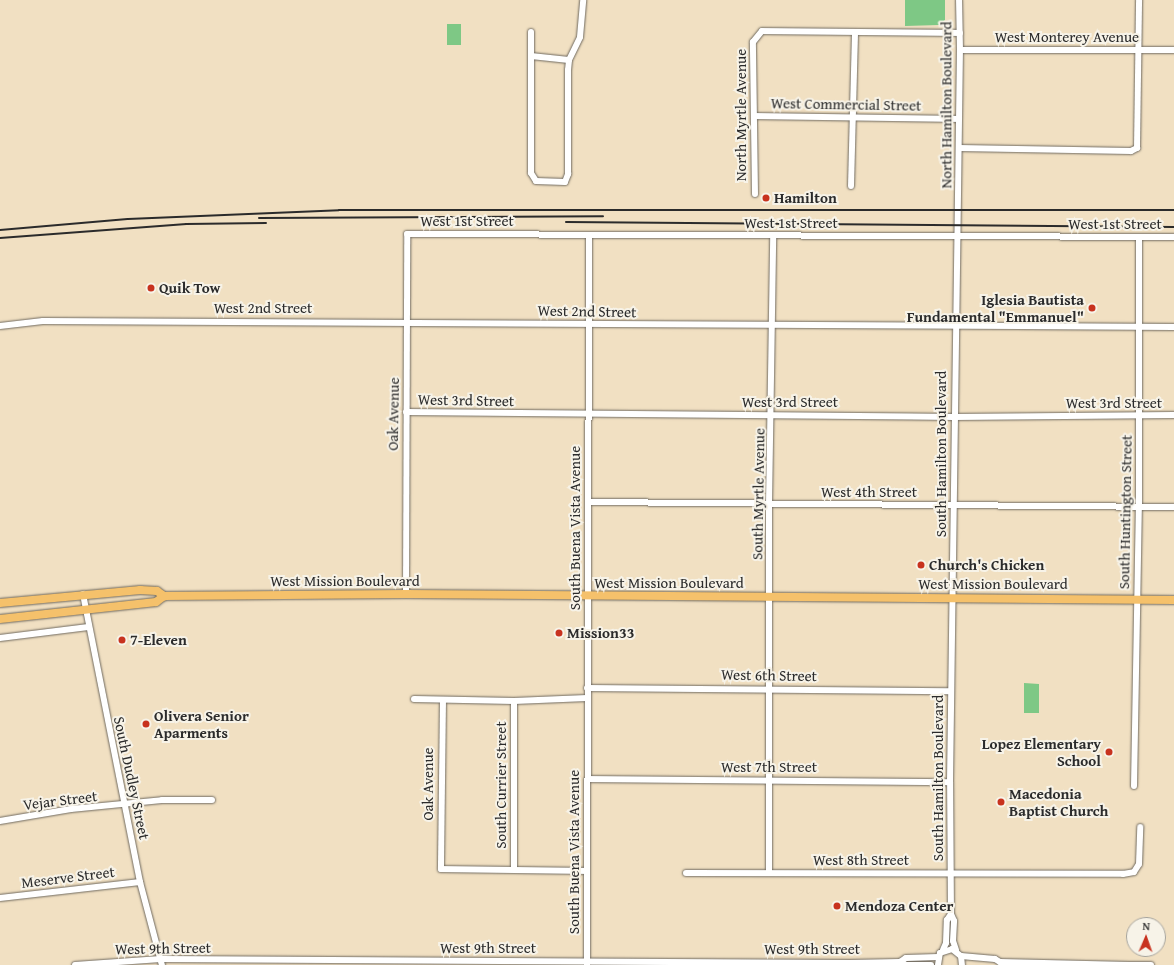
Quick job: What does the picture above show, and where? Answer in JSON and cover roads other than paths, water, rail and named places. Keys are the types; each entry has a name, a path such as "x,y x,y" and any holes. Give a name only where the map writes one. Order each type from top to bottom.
{"main road":[{"name":"West Mission Boulevard","path":"0,603 83,594 140,590 157,591 164,596 406,594 588,597 1174,600"},
{"name":"West Mission Boulevard","path":"0,619 156,602 164,596"}],"street":[{"path":"531,32 531,173 536,181 565,182 568,174 569,60 580,37 583,0"},
{"name":"North Hamilton Boulevard","path":"958,210 960,50 959,0"},
{"path":"959,148 1134,150 1138,145 1137,49 1139,0"},
{"name":"North Myrtle Avenue","path":"755,194 756,116 753,42 762,32 769,31 855,32"},
{"path":"851,186 855,32 960,33"},
{"name":"West Monterey Avenue","path":"960,50 1174,50"},
{"path":"531,56 569,60"},
{"name":"West Commercial Street","path":"756,116 959,118"},
{"name":"South Hamilton Boulevard","path":"956,950 953,941 954,921 951,914 950,782 955,325 958,210"},
{"name":"West 1st Street","path":"407,234 958,238 1174,237"},
{"name":"Oak Avenue","path":"406,594 406,412 408,322 407,234"},
{"name":"South Buena Vista Avenue","path":"587,963 587,688 590,325 589,235"},
{"name":"South Myrtle Avenue","path":"769,872 770,598 768,504 772,415 773,236"},
{"name":"South Huntington Street","path":"1134,786 1139,507 1139,237"},
{"name":"West 2nd Street","path":"0,326 43,321 1174,327"},
{"name":"West 3rd Street","path":"406,412 954,417 1174,415"},
{"name":"West 4th Street","path":"589,502 1174,507"},
{"name":"South Dudley Street","path":"83,594 88,627 140,882 162,962"},
{"path":"0,638 88,627"},
{"name":"West 6th Street","path":"587,688 769,688 951,691"},
{"path":"414,699 514,701 587,698"},
{"name":"Oak Avenue","path":"443,700 441,869 514,868"},
{"name":"South Currier Street","path":"514,701 514,868"},
{"name":"West 7th Street","path":"588,779 950,782"},
{"name":"Vejar Street","path":"0,821 71,809 124,806 162,800 212,800"},
{"name":"West 8th Street","path":"686,872 951,874 1134,872 1139,864 1140,827"},
{"path":"514,868 587,871"},
{"name":"Meserve Street","path":"0,898 140,882"},
{"name":"South Hamilton Boulevard","path":"943,950 946,943 947,920 951,914"},
{"path":"938,965 938,957 943,950 956,950 961,956 962,965"},
{"path":"961,956 995,959 998,964 1151,965"},
{"name":"West 9th Street","path":"900,962 906,958 938,957"},
{"name":"West 9th Street","path":"75,965 162,962 900,962 906,965 931,965"}],"railway":[{"path":"0,230 128,219 339,210 1174,210"},
{"path":"259,218 603,216"},
{"path":"566,222 1174,227"},
{"path":"0,238 186,224 266,223"}],"place":[{"name":"Hamilton","path":"766,198"},
{"name":"Quik Tow","path":"151,288"},
{"name":"Iglesia Bautista Fundamental \"Emmanuel\"","path":"1092,308"},
{"name":"Church's Chicken","path":"921,565"},
{"name":"Mission33","path":"559,633"},
{"name":"7-Eleven","path":"122,640"},
{"name":"Olivera Senior Aparments","path":"146,724"},
{"name":"Lopez Elementary School","path":"1109,752"},
{"name":"Macedonia Baptist Church","path":"1001,802"},
{"name":"Mendoza Center","path":"837,906"}]}
